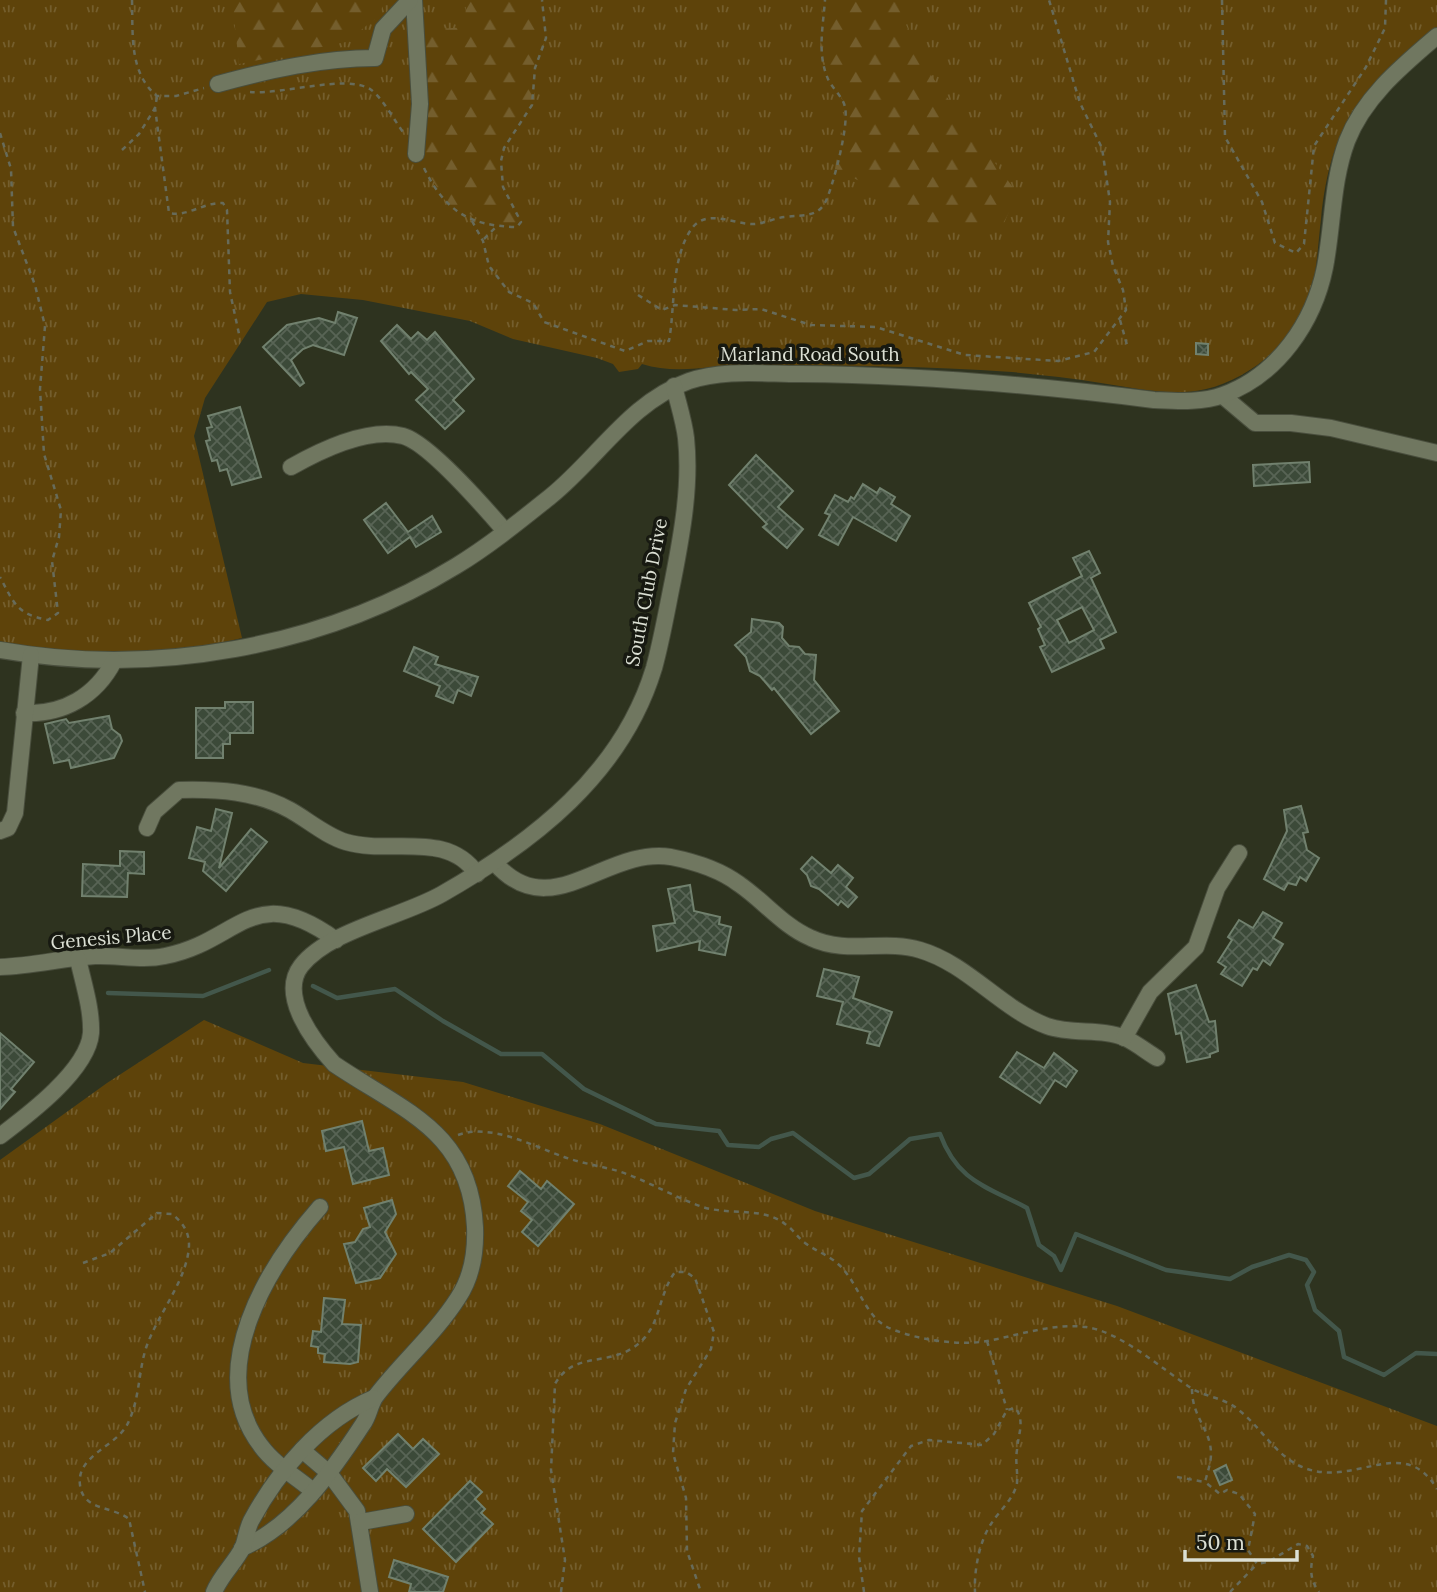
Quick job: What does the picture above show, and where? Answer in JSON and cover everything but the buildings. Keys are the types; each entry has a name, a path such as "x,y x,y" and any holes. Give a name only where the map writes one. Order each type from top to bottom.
{"street":[{"path":"218,84 272,70 344,58 375,58 383,29 412,0"},
{"path":"412,0 420,104 416,154"},
{"name":"Marland Road South","path":"0,650 32,655 150,661 231,651 315,628 373,608 457,566 505,531 571,480 650,400 674,386 718,374 900,374 986,380 1154,400 1182,401 1223,396 1267,370 1297,338 1310,316 1325,267 1340,165 1355,123 1382,87 1437,36"},
{"name":"South Club Drive","path":"242,1548 263,1539 329,1473 366,1420 374,1398 458,1299 474,1263 474,1208 463,1168 446,1141 334,1064 306,1027 295,992 299,968 318,950 336,940 420,907 495,863 547,826 572,803 622,736 654,669 678,551 688,479 686,435 674,386"},
{"path":"1223,396 1255,424 1291,423 1331,428 1437,453"},
{"path":"291,467 325,447 392,435 405,436 429,452 505,531"},
{"path":"0,831 8,828 15,813 32,655"},
{"path":"24,713 49,714 78,702 109,672 114,661"},
{"path":"147,828 154,811 179,790 238,792 290,810 344,842 370,846 440,848 459,854 477,874"},
{"path":"1124,1038 1150,992 1196,947 1217,888 1238,853"},
{"path":"495,863 508,878 521,886 538,887 582,881 610,866 637,858 667,856 702,864 741,885 797,931 812,939 843,947 917,948 942,959 1018,1011 1049,1027 1124,1038 1157,1058"},
{"name":"Genesis Place","path":"0,967 78,959 163,957 181,952 244,920 273,915 302,918 336,940"},
{"path":"0,1136 50,1094 82,1059 89,1043 90,1015 78,959"},
{"path":"313,1491 261,1446 242,1411 238,1379 248,1325 267,1281 300,1229 320,1206"},
{"name":"South Club Drive","path":"214,1592 242,1548 250,1522 286,1469 302,1450 352,1407 374,1398"},
{"path":"302,1450 329,1473 350,1497 361,1522 361,1550 370,1592"},
{"path":"361,1522 406,1514"}],"path":[{"path":"132,0 133,50 144,85 157,96 176,96 218,84 268,94 344,84 370,89 416,154 433,188 453,210 472,221 496,227 517,227 521,222 502,187 501,161 504,148 532,104 535,68 546,38 541,0"},
{"path":"472,221 483,241 489,266 509,292 533,303 544,322 602,345 625,351 648,341 669,341 679,261 689,233 698,221 716,217 754,224 786,216 809,217 820,210 828,198 843,135 845,106 828,79 820,52 825,0"},
{"path":"638,295 662,310 675,305 736,310 761,309 811,325 876,327 965,355 1058,362 1094,352 1126,310 1124,290 1113,266 1108,242 1108,173 1102,148 1080,103 1049,0"},
{"path":"1222,0 1225,136 1262,202 1275,243 1296,253 1304,244 1314,146 1366,67 1385,28 1387,0"},
{"path":"157,96 155,108 169,213 178,215 208,202 223,203 227,210 230,292 239,334"},
{"path":"122,150 139,134 155,108"},
{"path":"0,133 11,169 13,228 35,285 45,326 40,389 44,454 61,510 60,537 52,561 58,614 48,620 30,616 17,608 0,576"},
{"path":"483,241 496,227"},
{"path":"1120,320 1127,345"},
{"path":"446,1141 461,1133 512,1137 564,1157 618,1171 719,1213 772,1217 784,1222 804,1243 839,1264 865,1306 886,1326 953,1342 987,1341 1005,1334 1050,1328 1087,1327 1106,1334 1172,1372 1192,1389 1227,1400 1247,1416 1262,1436 1301,1466 1343,1473 1395,1462 1409,1462 1429,1475 1437,1489"},
{"path":"83,1263 110,1253 157,1213 172,1213 186,1229 189,1244 185,1267 147,1346 136,1401 126,1427 87,1462 80,1485 85,1499 93,1505 120,1512 129,1519 145,1592"},
{"path":"561,1592 565,1560 551,1470 555,1384 560,1374 573,1363 627,1352 643,1342 655,1326 668,1281 676,1272 686,1272 695,1278 714,1332 711,1349 686,1389 674,1433 673,1453 686,1499 687,1551 701,1592"},
{"path":"864,1592 859,1557 861,1522 862,1511 871,1495 891,1475 911,1446 929,1440 982,1445 994,1434 1007,1410 987,1341"},
{"path":"1192,1389 1192,1406 1207,1433 1211,1454 1205,1482"},
{"path":"975,1592 980,1552 989,1526 1012,1495 1017,1482 1021,1417 1016,1408 1007,1410"},
{"path":"1177,1478 1205,1482 1220,1494 1227,1490 1239,1494 1255,1514 1248,1550 1257,1564"},
{"path":"1230,1592 1257,1564 1268,1562 1298,1544 1307,1546 1313,1556 1312,1578 1319,1592"}],"green space":[{"path":"0,0 1437,0 1437,28 1370,90 1343,131 1326,185 1316,269 1301,317 1283,341 1261,362 1234,379 1206,389 1167,392 1012,372 913,367 748,365 668,369 642,364 638,369 619,372 613,364 597,358 513,339 470,321 363,300 301,294 267,302 205,398 194,436 242,638 182,649 91,652 0,643"},
{"path":"232,0 383,0 381,14 346,42 239,64"},
{"path":"466,0 537,0 544,47 532,105 504,148 503,187 521,222 496,227 447,203 416,154 415,31 465,27"},
{"path":"822,0 895,0 925,67 1017,193 1002,228 931,224 880,191 835,169 845,106 820,52"},
{"path":"204,1020 303,1063 463,1082 600,1124 815,1211 1117,1306 1437,1426 1437,1592 0,1592 0,1160 107,1083"}],"waterway":[{"path":"108,993 203,996 269,970"},
{"path":"313,986 337,998 395,989 443,1021 501,1054 542,1054 584,1089 656,1124 719,1131 728,1145 759,1147 771,1139 793,1133 854,1178 869,1174 910,1139 940,1134 955,1163 965,1173 986,1188 1027,1208 1039,1245 1054,1256 1061,1270 1076,1234 1166,1270 1230,1279 1252,1267 1289,1255 1306,1260 1314,1272 1307,1285 1315,1310 1339,1331 1344,1357 1384,1375 1416,1353 1437,1354"}]}
